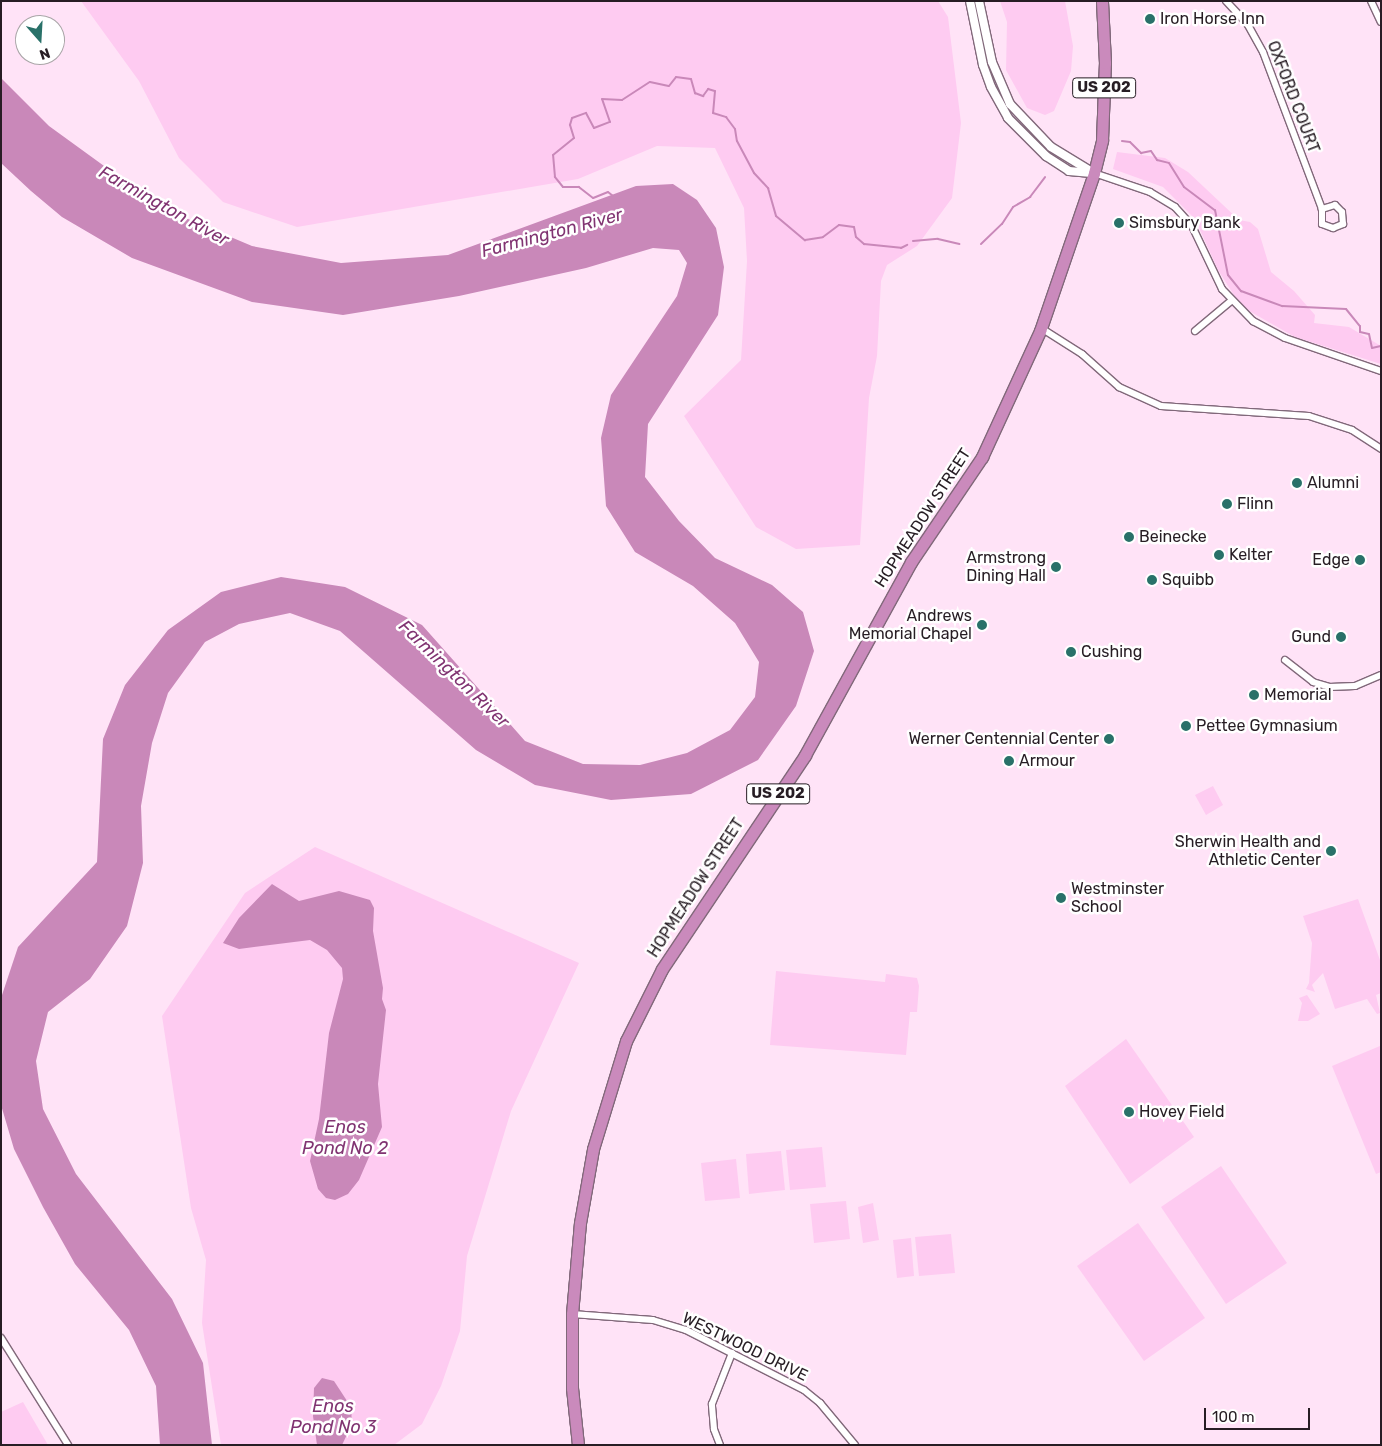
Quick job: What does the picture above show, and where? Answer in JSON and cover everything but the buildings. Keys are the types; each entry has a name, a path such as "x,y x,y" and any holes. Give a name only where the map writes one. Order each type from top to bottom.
{"highway":[{"name":"HOPMEADOW STREET","path":"578,1445 572,1388 572,1314 580,1224 593,1149 626,1041 662,969 805,754 911,562 982,457 1041,328 1094,173 1102,140 1105,63 1102,1"}],"street":[{"path":"970,1 991,87 1008,118 1046,156 1069,171 1094,173"},
{"path":"979,1 992,62 1010,104 1052,147 1094,173 1150,192 1175,207 1192,226 1231,301 1271,332 1381,371"},
{"name":"OXFORD COURT","path":"1226,1 1248,26 1263,52 1322,209"},
{"path":"1371,1 1381,22"},
{"path":"1195,331 1231,301"},
{"path":"1041,328 1082,354 1118,387 1138,398 1167,408 1309,416 1352,430 1381,449"},
{"path":"1285,660 1313,682 1329,687 1355,686 1381,675"},
{"name":"WESTWOOD DRIVE","path":"572,1314 653,1320 686,1330 804,1390 820,1403 855,1445"},
{"path":"1,1338 68,1445"},
{"path":"720,1445 714,1429 712,1404 732,1353"}],"shaded area":[{"path":"81,1 938,1 948,17 961,123 952,198 917,246 887,265 881,281 877,356 869,398 860,545 796,549 756,527 684,416 741,360 747,261 744,208 715,148 657,146 578,179 297,227 223,202 179,158 139,81"},
{"path":"1000,1 1065,1 1073,46 1071,71 1054,111 1045,115 1027,108 1006,70 1007,22"},
{"path":"1117,152 1165,158 1188,172 1239,220 1250,222 1258,229 1271,272 1294,291 1315,315 1314,323 1349,327 1381,346 1381,364 1295,337 1251,312 1237,300 1218,270 1195,219 1163,187 1113,169"},
{"path":"1213,786 1223,805 1206,815 1195,795"},
{"path":"315,847 579,963 511,1111 467,1256 460,1331 441,1386 422,1424 394,1445 221,1445 202,1323 206,1260 191,1208 162,1016 245,893"},
{"path":"1358,899 1381,963 1381,993 1376,995 1380,1013 1377,1014 1367,999 1335,1009 1323,973 1312,985 1315,992 1306,989 1309,983 1312,943 1303,916"},
{"path":"776,971 885,982 886,974 917,978 919,986 917,1012 910,1012 906,1055 770,1045"},
{"path":"1307,995 1320,1014 1308,1021 1298,1021 1302,1003 1299,998"},
{"name":"Hovey Field","path":"1126,1039 1194,1137 1130,1184 1065,1086"},
{"path":"1380,1046 1381,1172 1376,1174 1332,1066"},
{"path":"822,1147 826,1187 790,1190 786,1150"},
{"path":"781,1151 785,1190 749,1194 746,1154"},
{"path":"736,1159 740,1198 705,1201 701,1163"},
{"path":"1221,1166 1287,1263 1226,1304 1161,1207"},
{"path":"846,1201 850,1239 814,1243 810,1204"},
{"path":"873,1203 879,1240 863,1243 858,1207"},
{"path":"1138,1223 1205,1318 1144,1361 1077,1266"},
{"path":"951,1234 955,1273 919,1276 915,1237"},
{"path":"911,1238 914,1276 897,1278 893,1240"},
{"path":"23,1402 48,1445 1,1445 1,1412"}],"water":[{"name":"Farmington River","path":"1,78 49,126 162,208 252,246 341,263 448,255 636,186 673,184 697,200 716,228 724,267 718,315 648,424 645,477 679,521 715,558 772,585 803,612 814,651 796,706 758,760 691,794 611,800 535,785 476,750 340,631 290,613 239,624 205,642 168,693 152,743 141,806 143,863 127,926 90,979 48,1012 36,1061 43,1109 76,1174 172,1299 203,1363 212,1445 160,1445 156,1386 129,1330 75,1264 43,1207 14,1149 1,1105 1,998 18,947 97,862 103,739 125,685 168,630 221,592 281,577 345,587 422,625 525,741 583,764 640,765 687,753 730,730 755,697 759,662 735,623 693,586 635,552 606,506 601,438 611,395 677,296 687,263 679,250 653,248 586,268 459,296 343,315 252,302 132,258 62,217 31,191 1,163"},
{"name":"Enos Pond No 2","path":"272,884 299,901 339,891 370,900 374,908 373,931 383,988 382,999 386,1010 378,1084 382,1127 359,1180 348,1194 335,1200 326,1198 318,1189 310,1161 319,1119 329,1033 343,979 342,968 327,950 310,940 239,949 223,943 239,918"},
{"name":"Enos Pond No 3","path":"322,1378 334,1381 351,1407 352,1424 342,1445 317,1445 313,1416 314,1388"}],"waterway":[{"path":"613,196 608,192 593,198 579,187 563,187 555,177 553,155 574,138 570,125 572,118 586,113 594,128 610,122 602,99 622,100 650,82 669,86 676,77 691,79 695,93 703,96 708,89 715,91 713,113 726,117 735,129 737,141 754,173 768,188 776,216 805,240 823,237 839,225 854,227 856,237 864,244 901,248 907,245"},
{"path":"1122,141 1130,142 1141,153 1151,151 1157,160 1169,163 1184,187 1215,210 1228,275 1241,291 1282,306 1346,309 1360,326 1360,332 1369,334 1372,348 1381,346"},
{"path":"981,244 1002,224 1013,207 1030,197 1045,177"},
{"path":"913,241 938,239 959,244"}],"place":[{"name":"Iron Horse Inn","path":"1150,19"},
{"name":"Simsbury Bank","path":"1119,223"},
{"name":"Alumni","path":"1297,483"},
{"name":"Flinn","path":"1227,504"},
{"name":"Beinecke","path":"1129,537"},
{"name":"Kelter","path":"1219,555"},
{"name":"Edge","path":"1360,560"},
{"name":"Armstrong Dining Hall","path":"1056,567"},
{"name":"Squibb","path":"1152,580"},
{"name":"Andrews Memorial Chapel","path":"982,625"},
{"name":"Gund","path":"1341,637"},
{"name":"Cushing","path":"1071,652"},
{"name":"Memorial","path":"1254,695"},
{"name":"Pettee Gymnasium","path":"1186,726"},
{"name":"Werner Centennial Center","path":"1109,739"},
{"name":"Armour","path":"1009,761"},
{"name":"Sherwin Health and Athletic Center","path":"1331,851"},
{"name":"Westminster School","path":"1061,898"},
{"name":"Hovey Field","path":"1129,1112"}]}
